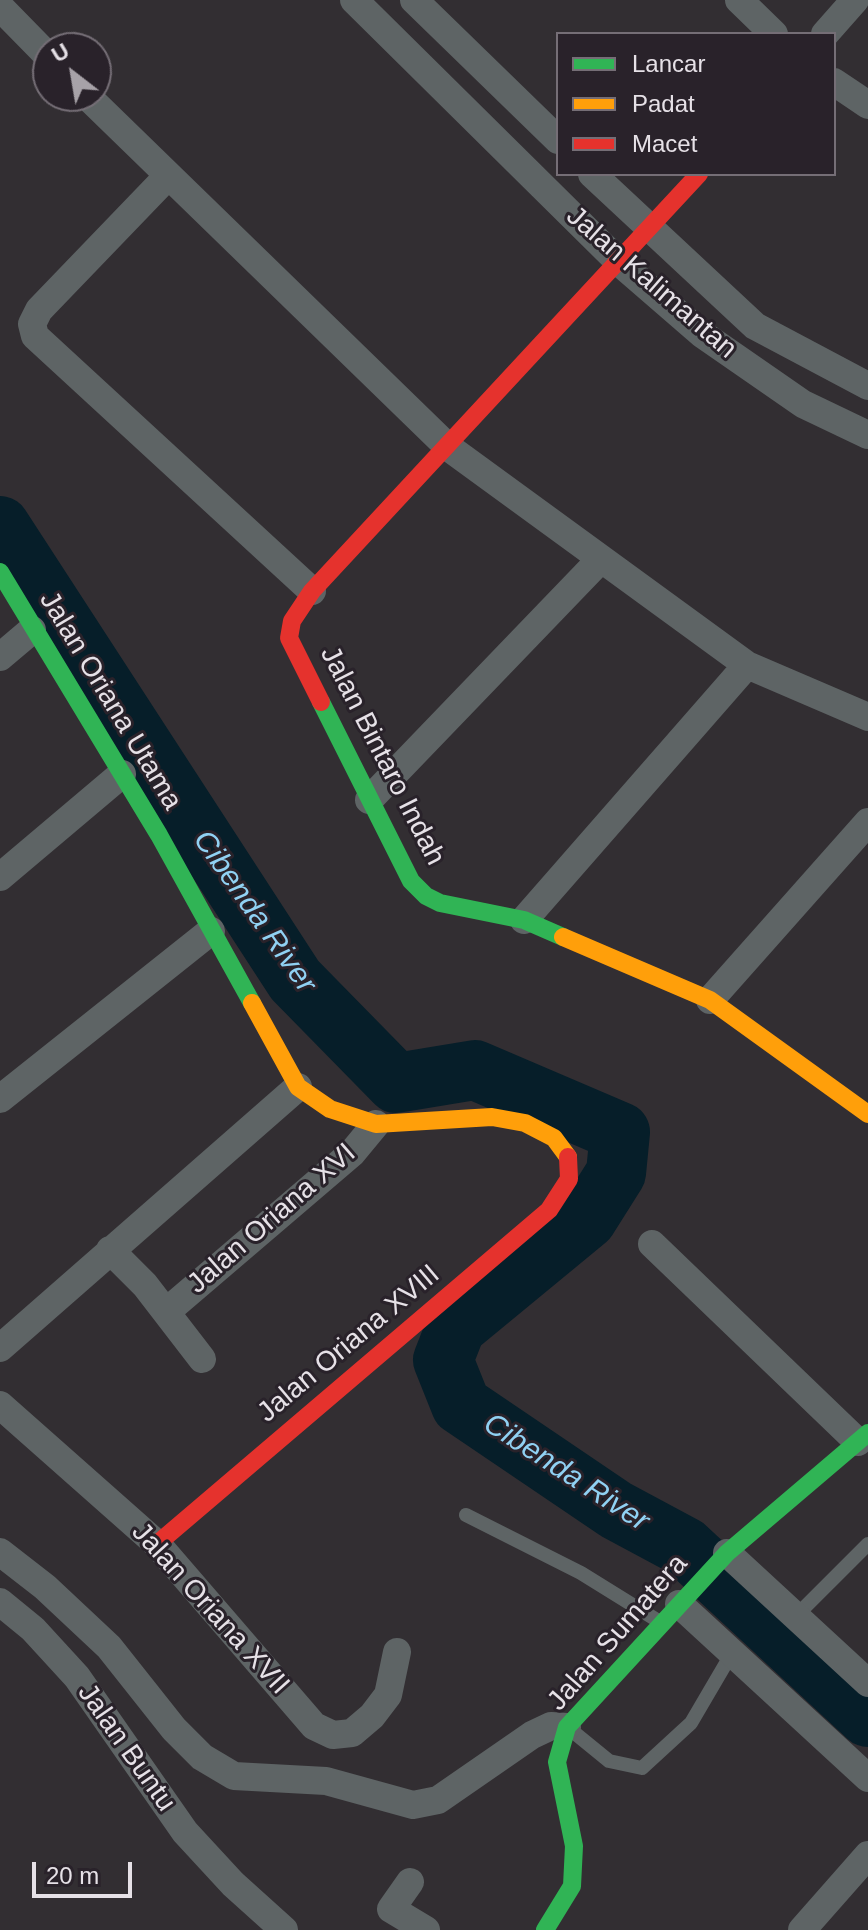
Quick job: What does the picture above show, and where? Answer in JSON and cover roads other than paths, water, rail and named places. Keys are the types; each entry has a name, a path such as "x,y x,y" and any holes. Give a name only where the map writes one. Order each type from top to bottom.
{"street":[{"name":"Jalan Kalimantan","path":"354,0 620,263 702,334 803,404 868,435"},
{"path":"414,0 556,138"},
{"path":"739,0 772,32"},
{"path":"827,32 855,0"},
{"path":"0,7 32,40"},
{"path":"836,83 868,105"},
{"path":"103,112 448,447 747,665 868,717"},
{"name":"Jalan Kalimantan","path":"594,176 755,326 868,386"},
{"path":"167,177 39,310 32,324 35,336 312,591 620,263 697,176"},
{"path":"369,800 600,560"},
{"name":"Jalan Oriana Utama","path":"0,572 32,630 122,774 298,1087 330,1109 376,1124 492,1117 525,1123 554,1138 568,1155 569,1179"},
{"name":"Jalan Bintaro Indah","path":"312,591 292,621 289,638 411,881 426,896 464,909 524,920 710,1000 864,1103"},
{"path":"0,657 32,630"},
{"path":"524,920 747,665"},
{"path":"0,877 122,774"},
{"path":"710,1000 868,822"},
{"path":"0,1099 211,931"},
{"path":"0,1348 298,1087"},
{"name":"Jalan Oriana XVI","path":"166,1312 352,1153 376,1124"},
{"name":"Jalan Oriana XVIII","path":"157,1544 549,1210 569,1179"},
{"path":"652,1244 863,1437"},
{"name":"Jalan Oriana XVI","path":"110,1250 166,1312 202,1359"},
{"name":"Jalan Oriana XVII","path":"0,1405 157,1544 314,1726 333,1735 352,1733 372,1716 388,1695 397,1652"},
{"name":"Jalan Sumatera","path":"545,1930 572,1886 574,1846 557,1762 567,1727 721,1559 863,1437"},
{"path":"0,1552 45,1587 109,1647 174,1729 202,1757 234,1776 326,1781 413,1805 438,1800 532,1735 551,1726 567,1727"},
{"path":"721,1559 796,1616 868,1683"},
{"name":"Jalan Buntu","path":"0,1602 33,1629 77,1677 185,1832 233,1884 284,1930"},
{"path":"675,1608 732,1653 868,1778"},
{"path":"802,1930 868,1855"},
{"path":"410,1882 391,1909 426,1930"}],"lane":[{"path":"466,1515 581,1573 675,1608"},
{"path":"796,1616 868,1544"},
{"path":"567,1727 609,1761 642,1768 691,1723 732,1653"}],"waterway":[{"name":"Cibenda River","path":"0,526 295,980 396,1083 475,1070 620,1132 616,1173 587,1219 456,1327 443,1360 461,1405 616,1510 685,1547 868,1717"}]}
